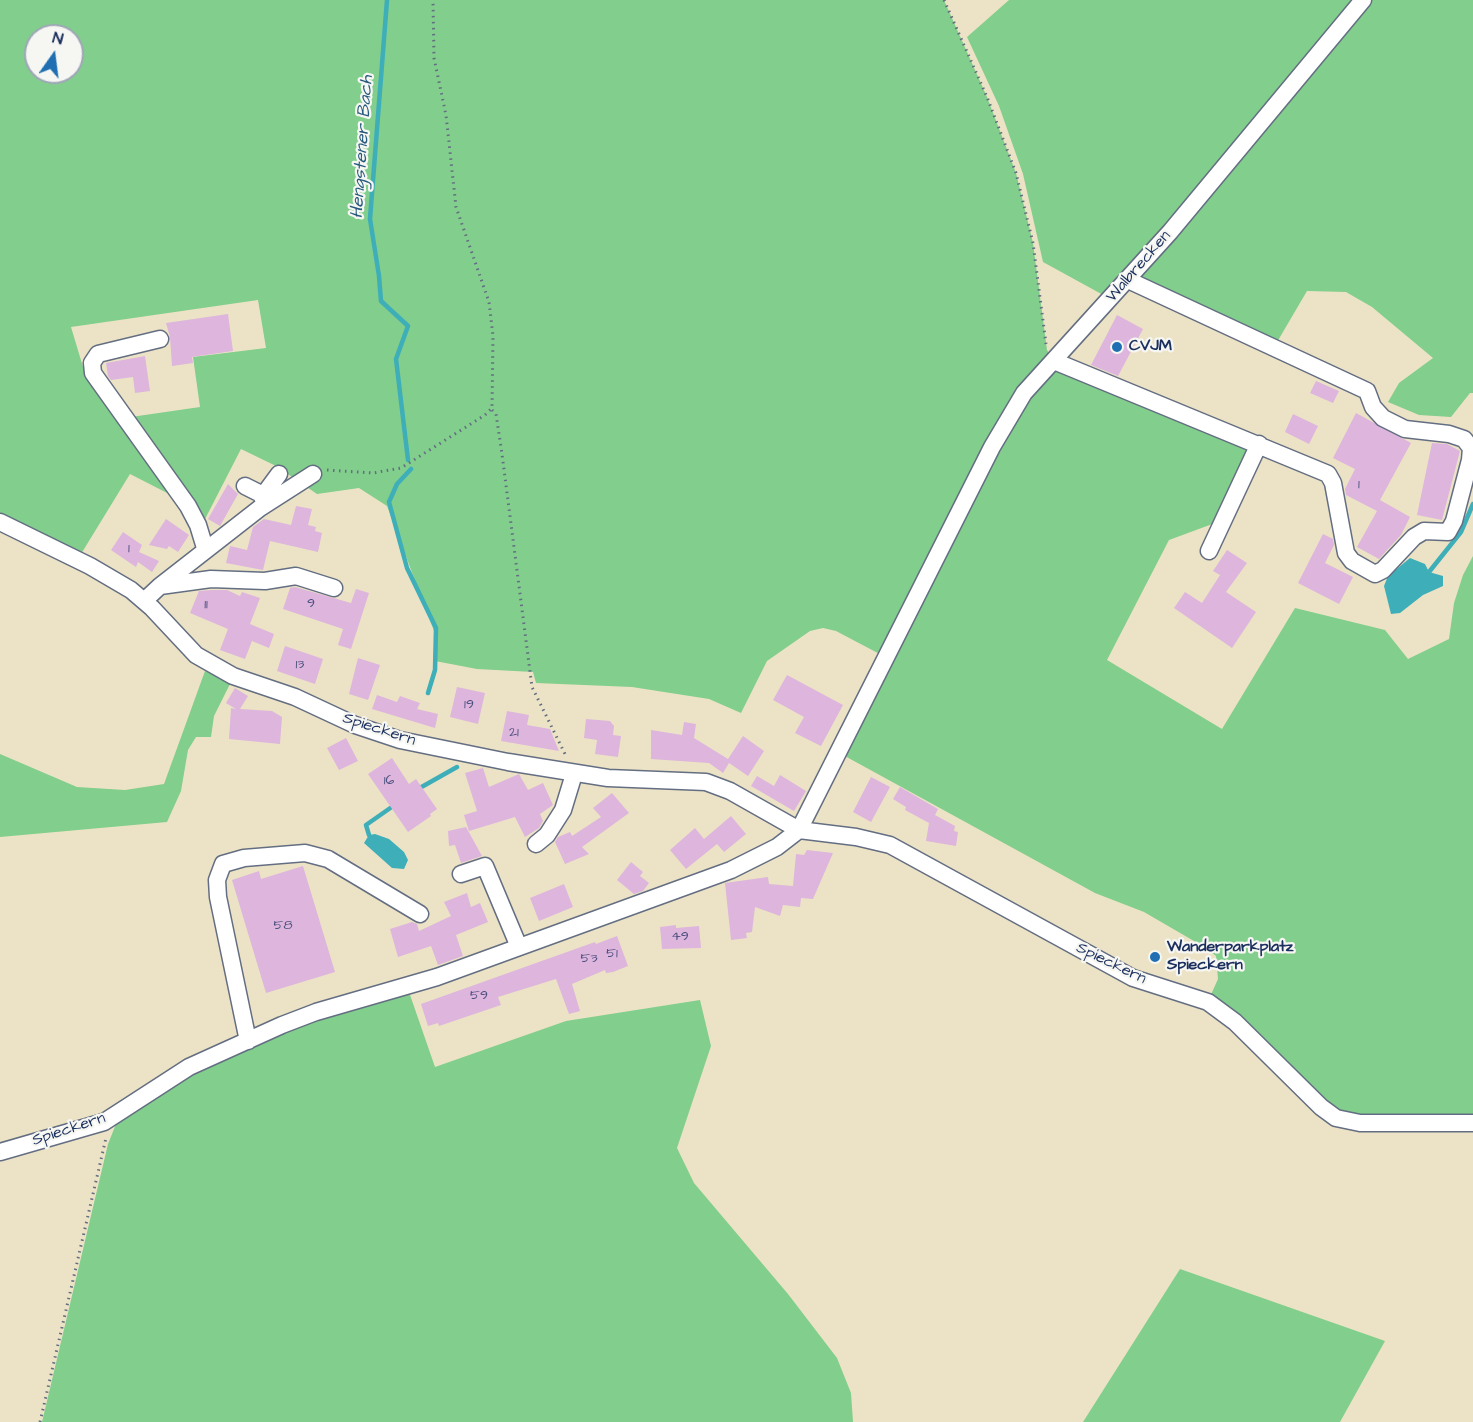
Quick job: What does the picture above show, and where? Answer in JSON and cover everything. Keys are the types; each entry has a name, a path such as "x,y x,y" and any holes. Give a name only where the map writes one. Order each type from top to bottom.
{"street":[{"name":"Walbrecken","path":"887,657 1002,429 1024,393 1128,280 1364,0"},
{"path":"1054,361 1319,468 1328,474 1333,483 1346,553 1352,561 1375,574 1383,570 1414,537 1424,531 1448,532 1454,521 1470,460 1471,448 1464,439 1449,434 1405,429 1383,418 1373,407 1367,391 1128,280"},
{"path":"160,339 98,354 92,363 93,373 188,506 198,525 205,548"},
{"path":"1209,551 1259,444"},
{"path":"265,500 279,474"},
{"path":"144,601 159,586 265,500 313,474"},
{"path":"244,486 265,500"},
{"name":"Spieckern","path":"0,522 110,577 144,601 196,655 233,676 295,697 382,735 570,773 630,780 706,782 730,791 799,830 856,837 890,845 1133,978 1208,1002 1235,1022 1321,1107 1336,1118 1360,1123 1473,1123"},
{"path":"159,586 211,579 265,581 296,576 334,588"},
{"name":"Spieckern","path":"0,1152 104,1122 166,1080 316,1012 417,983 519,947 731,870 777,847 799,830 887,657"},
{"path":"536,844 557,823 569,795 570,773"},
{"path":"248,1041 218,897 217,880 223,864 244,858 305,853 327,859 420,914"},
{"path":"461,874 485,866 519,947"}],"path":[{"path":"433,0 434,58 446,116 456,207 489,302 493,336 492,410 496,414 502,454 532,687 563,749 570,773"},
{"path":"944,0 987,97 1016,173 1033,243 1047,350 1054,361"},
{"path":"313,474 333,470 387,473 401,468 492,410"},
{"path":"40,1422 107,1130 104,1122"}],"green space":[{"path":"0,0 944,0 987,97 1016,173 1033,243 1047,350 1054,361 1259,444 1215,523 1169,540 1107,660 1222,729 1295,608 1385,630 1408,659 1449,639 1454,603 1463,575 1473,556 1473,1118 1367,1118 1332,1109 1209,999 1218,979 1216,956 1206,948 1144,912 1095,893 843,755 891,660 836,631 823,628 810,631 767,661 741,713 709,699 632,687 536,683 533,672 477,669 435,661 434,631 387,506 359,488 317,494 276,466 241,449 203,523 175,497 130,474 81,554 0,522","holes":["258,300 266,348 193,357 200,407 124,418 83,367 71,327"]},
{"path":"1009,0 1473,0 1473,393 1470,393 1451,417 1419,415 1388,402 1399,383 1433,358 1372,307 1346,292 1307,291 1273,349 1128,281 1105,296 1043,262 1023,174 999,106 967,37"},
{"path":"205,671 231,682 214,716 211,737 196,737 188,750 181,791 167,822 0,837 0,754 77,787 125,790 164,784"},
{"path":"409,992 435,1067 566,1021 700,1000 711,1046 677,1148 694,1183 788,1294 837,1358 851,1393 853,1422 42,1422 108,1144 116,1124 129,1111 223,1057 312,1022"},
{"path":"1180,1269 1385,1341 1340,1422 1083,1422"}],"water":[{"path":"1410,558 1425,564 1429,572 1443,576 1443,586 1423,595 1400,613 1391,614 1384,586 1388,576"},
{"path":"375,834 389,839 404,852 408,860 404,869 392,868 364,843 369,835"}],"building":[{"path":"228,314 233,351 192,357 193,363 172,366 170,337 166,323"},
{"name":"CVJM","path":"1117,315 1143,329 1118,376 1091,365"},
{"path":"145,356 150,391 135,393 133,377 111,380 108,376 106,363"},
{"path":"1316,381 1339,391 1333,403 1310,393"},
{"path":"1356,413 1411,443 1380,500 1410,517 1401,535 1379,559 1357,547 1377,511 1346,495 1345,489 1355,469 1333,458"},
{"path":"1293,414 1318,426 1309,444 1285,432"},
{"path":"1432,443 1447,444 1460,451 1442,520 1417,515"},
{"path":"228,484 238,494 220,526 208,519"},
{"path":"296,506 312,509 308,525 316,527 315,531 322,533 318,552 270,541 263,570 226,563 230,546 247,550 253,527 264,519 291,525"},
{"path":"166,519 189,535 178,552 169,546 167,549 149,545"},
{"path":"123,532 142,545 139,552 159,561 152,572 138,562 136,567 111,550"},
{"path":"1323,534 1333,539 1334,545 1325,563 1353,577 1339,604 1298,583"},
{"path":"1227,550 1247,563 1226,592 1256,612 1232,648 1174,608 1185,592 1202,603 1220,575 1213,571"},
{"path":"295,587 351,603 356,589 369,593 351,649 338,645 343,629 283,609 290,588"},
{"path":"227,590 240,596 242,592 260,598 250,624 274,634 269,648 252,641 245,659 220,650 228,629 190,613 199,591"},
{"path":"285,646 323,659 315,684 277,671"},
{"path":"358,658 380,665 368,700 349,694"},
{"path":"787,675 843,705 821,746 795,733 804,717 773,700"},
{"path":"457,687 485,693 478,724 450,717"},
{"path":"235,688 248,696 240,709 272,711 282,717 280,744 229,739 231,708 236,709 226,703"},
{"path":"377,695 397,702 400,696 420,703 417,709 438,714 435,728 372,709"},
{"path":"507,711 529,715 527,725 550,729 559,751 501,741"},
{"path":"586,719 610,721 614,726 613,735 621,736 618,757 595,754 597,740 584,738"},
{"path":"684,722 696,724 694,738 728,759 743,736 764,751 748,776 729,763 723,773 709,763 651,759 651,730 682,735"},
{"path":"346,738 358,761 339,770 327,748"},
{"path":"392,758 409,784 416,779 437,809 408,832 368,774"},
{"path":"483,768 489,787 519,774 528,790 543,783 553,805 540,814 543,821 539,828 525,837 515,817 469,831 464,815 477,811 465,773"},
{"path":"780,775 806,791 794,811 751,786 757,776 774,786"},
{"path":"871,777 890,787 871,822 853,812"},
{"path":"900,787 938,809 935,815 955,826 954,831 958,832 956,846 926,841 929,823 905,810 906,807 893,799"},
{"path":"612,793 629,813 582,847 589,854 565,864 555,842 558,837 570,832 572,836 601,817 593,808"},
{"path":"731,816 746,834 724,852 717,844 686,869 670,850 695,828 704,839"},
{"path":"466,827 482,856 461,863 455,845 449,846 448,831"},
{"path":"807,850 833,853 813,899 801,898 800,907 783,905 780,916 755,907 752,932 746,933 747,938 731,940 725,883 768,877 769,884 793,886 796,854 804,855"},
{"path":"631,862 643,872 640,876 649,883 643,891 634,894 617,880"},
{"path":"303,866 335,972 266,993 232,880 259,871 261,879"},
{"path":"564,884 573,907 539,921 530,898"},
{"path":"467,893 471,907 480,903 488,922 456,935 463,956 438,965 431,946 398,957 390,929 412,922 417,924 419,931 451,916 444,902"},
{"path":"676,925 676,928 699,926 701,948 662,949 660,927"},
{"path":"617,936 628,966 613,972 606,973 605,970 572,984 580,1011 569,1014 556,979 498,997 501,1005 439,1026 438,1023 428,1026 421,1004"}],"waterway":[{"name":"Hengstener Bach","path":"387,0 370,219 381,301 408,326 396,359 408,460"},
{"name":"Hengstener Bach","path":"411,469 397,484 389,502 407,568 436,628 435,670 428,693"},
{"path":"1429,572 1461,532 1473,504"},
{"name":"Hengstener Bach","path":"418,789 457,767"},
{"name":"Hengstener Bach","path":"369,835 366,825 396,804"}],"place":[{"name":"CVJM","path":"1117,347"},
{"name":"Wanderparkplatz Spieckern","path":"1155,957"}]}
